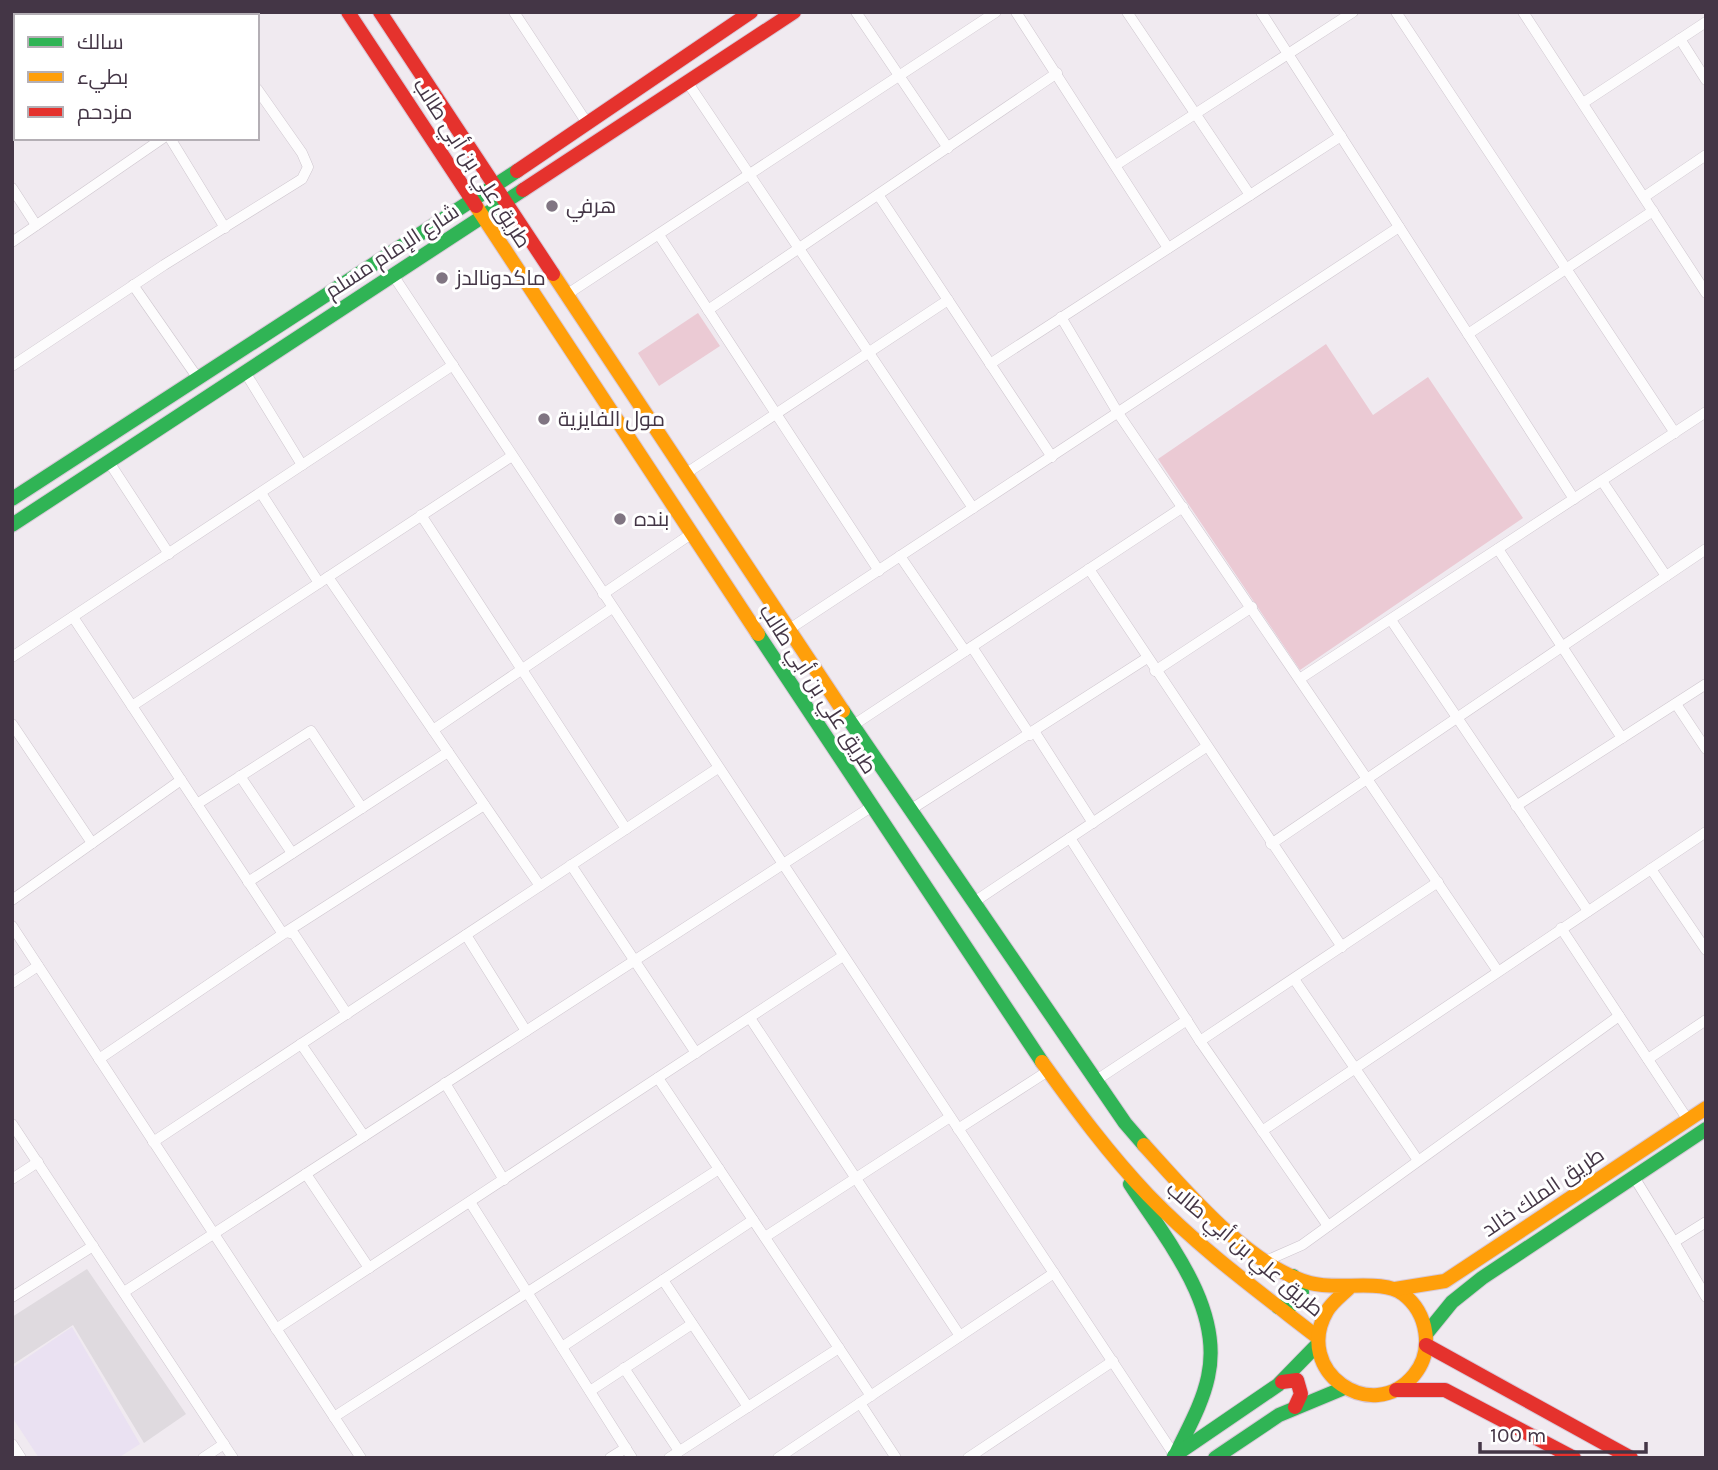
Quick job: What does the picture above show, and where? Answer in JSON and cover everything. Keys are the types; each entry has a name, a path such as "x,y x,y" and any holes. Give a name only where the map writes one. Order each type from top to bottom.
{"main road":[{"name":"طريق علي بن أبي طالب","path":"348,12 1048,1071 1107,1147 1149,1195 1199,1242 1316,1341"},
{"name":"طريق علي بن أبي طالب","path":"380,12 852,726 1095,1082 1170,1175 1268,1260 1293,1276 1321,1285 1349,1288"},
{"name":"شارع الإمام مسلم","path":"12,499 494,187 751,12"},
{"name":"شارع الإمام مسلم","path":"12,525 794,12"},
{"name":"طريق الملك خالد","path":"1395,1289 1437,1284 1474,1264 1706,1108"},
{"name":"طريق الملك خالد","path":"1426,1340 1452,1302 1706,1129"},
{"path":"1107,1147 1186,1272 1209,1339 1210,1367 1173,1457"},
{"path":"1278,1307 1290,1307 1300,1303 1301,1292 1293,1276"},
{"path":"1173,1457 1282,1381 1316,1341 1326,1308 1349,1288 1364,1284 1395,1289 1410,1300 1421,1315 1426,1340 1416,1372 1395,1390"},
{"path":"1437,1284 1438,1301 1452,1302"},
{"path":"1426,1340 1631,1458"},
{"path":"1316,1341 1325,1370 1344,1388 1369,1395 1395,1390 1445,1390 1574,1458"},
{"path":"1282,1381 1297,1380 1301,1387 1302,1395 1295,1407"},
{"path":"1215,1458 1295,1407 1344,1388"}],"street":[{"path":"514,12 587,123"},
{"path":"856,12 948,148"},
{"path":"566,295 996,12"},
{"path":"1016,12 1168,248"},
{"path":"1128,12 1250,195"},
{"path":"1261,12 1574,499"},
{"path":"1116,165 1353,12"},
{"path":"1396,12 1675,433"},
{"path":"1523,12 1706,293"},
{"path":"1583,103 1706,22"},
{"path":"1680,39 1706,80"},
{"path":"708,310 879,197 1057,73"},
{"path":"688,83 973,508"},
{"path":"12,366 133,285 292,188 302,179 308,167 302,153 259,92"},
{"path":"990,363 1341,136"},
{"path":"12,242 160,140"},
{"path":"171,140 225,228"},
{"path":"1644,197 1706,155"},
{"path":"12,188 36,225"},
{"path":"879,197 1052,457"},
{"path":"1468,334 1653,211"},
{"path":"788,630 1399,227"},
{"path":"659,235 879,570"},
{"path":"393,275 1173,1457"},
{"path":"133,285 197,377"},
{"path":"685,474 867,351 948,300"},
{"path":"1061,317 1118,413 1301,678 1497,970"},
{"path":"12,657 453,365"},
{"path":"245,372 302,466"},
{"path":"1301,678 1706,412"},
{"path":"132,706 512,456"},
{"path":"109,462 169,554"},
{"path":"1602,481 1666,576"},
{"path":"261,493 433,730 540,886"},
{"path":"852,726 1183,507"},
{"path":"421,516 626,829"},
{"path":"603,594 691,534"},
{"path":"1498,549 1622,738"},
{"path":"1271,844 1705,551"},
{"path":"900,556 1032,733 1093,823"},
{"path":"1089,569 1342,947"},
{"path":"1155,671 1252,607"},
{"path":"433,730 612,608"},
{"path":"73,617 281,931 294,934 346,1014"},
{"path":"1391,620 1588,911"},
{"path":"910,810 1147,658"},
{"path":"1516,806 1706,684"},
{"path":"1676,704 1706,749"},
{"path":"12,724 92,843"},
{"path":"197,804 311,731 362,808"},
{"path":"974,902 1206,747"},
{"path":"248,882 448,752"},
{"path":"153,1142 718,768"},
{"path":"240,776 292,853"},
{"path":"12,900 181,780"},
{"path":"99,1059 286,932 484,805"},
{"path":"124,1292 871,807"},
{"path":"1262,1132 1497,970 1706,832"},
{"path":"1070,838 1200,1041 1328,1226"},
{"path":"571,866 696,1053"},
{"path":"1650,869 1706,950"},
{"path":"1200,1041 1438,882"},
{"path":"12,926 361,1458"},
{"path":"1561,928 1688,1120"},
{"path":"466,935 526,1031"},
{"path":"276,1329 843,956"},
{"path":"12,983 38,966"},
{"path":"1294,979 1417,1159"},
{"path":"1268,1260 1302,1245 1417,1159 1619,1016"},
{"path":"750,1018 960,1336"},
{"path":"1095,1082 1187,1020"},
{"path":"1648,1059 1706,1020"},
{"path":"301,1044 364,1136"},
{"path":"958,1129 1048,1071"},
{"path":"658,1078 871,1395"},
{"path":"445,1083 503,1180"},
{"path":"765,1237 950,1117"},
{"path":"12,1124 233,1458"},
{"path":"12,1179 38,1162"},
{"path":"334,1417 719,1169"},
{"path":"306,1174 369,1268"},
{"path":"1634,1177 1706,1297"},
{"path":"470,1202 632,1458"},
{"path":"562,1347 753,1220"},
{"path":"1674,1242 1706,1222"},
{"path":"12,1297 93,1246"},
{"path":"778,1458 1054,1273"},
{"path":"663,1280 748,1407"},
{"path":"590,1391 692,1324"},
{"path":"669,1458 839,1348"},
{"path":"968,1458 1112,1362"},
{"path":"624,1368 679,1451"},
{"path":"860,1403 896,1458"},
{"path":"12,1444 21,1458"},
{"path":"203,1458 224,1444"},
{"path":"610,1458 626,1448"}],"shaded area":[{"path":"698,313 720,346 659,386 638,353"},
{"path":"1326,344 1373,415 1428,377 1523,518 1300,670 1158,459"},
{"path":"87,1269 186,1414 144,1443 73,1325 12,1365 12,1317"},
{"path":"72,1327 140,1444 118,1458 39,1458 12,1417 12,1368"}],"traffic: fast":[{"path":"12,499 517,171"},
{"path":"12,525 523,190"},
{"path":"758,634 1042,1062"},
{"path":"843,711 1125,1123 1144,1145"},
{"path":"1426,1334 1452,1302 1482,1278 1706,1129"},
{"path":"1130,1184 1188,1274 1200,1299 1207,1325 1211,1351 1208,1377 1198,1407 1175,1456"},
{"path":"1278,1307 1300,1303 1302,1292 1293,1276"},
{"path":"1174,1456 1278,1385 1316,1346"},
{"path":"1215,1458 1279,1415 1344,1388"}],"traffic: slow":[{"path":"476,206 758,634"},
{"path":"553,274 843,711"},
{"path":"1042,1062 1093,1130 1148,1195 1208,1251 1316,1336"},
{"path":"1395,1289 1445,1281 1706,1108"},
{"path":"1144,1145 1219,1225 1264,1261 1310,1283 1384,1287 1403,1294 1418,1311 1423,1322 1426,1344 1424,1355 1414,1375 1397,1389 1378,1395 1359,1393 1342,1385 1328,1371 1320,1353 1319,1333 1327,1311 1349,1288"}],"traffic: jam":[{"path":"348,12 476,206"},
{"path":"380,12 553,274"},
{"path":"517,171 751,12"},
{"path":"523,190 794,12"},
{"path":"1426,1345 1631,1458"},
{"path":"1282,1382 1297,1380 1301,1394 1295,1407"},
{"path":"1396,1390 1445,1390 1574,1458"}],"place":[{"name":"هرفي","path":"552,206"},
{"name":"ماكدونالدز","path":"442,278"},
{"name":"مول الفايزية","path":"544,419"},
{"name":"بنده","path":"620,519"}]}
